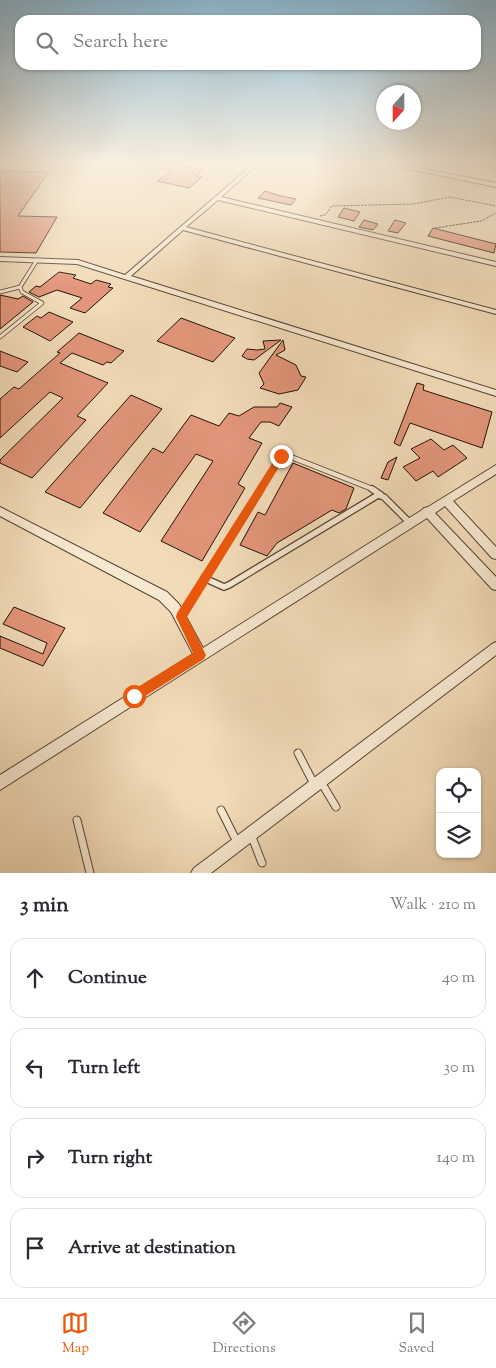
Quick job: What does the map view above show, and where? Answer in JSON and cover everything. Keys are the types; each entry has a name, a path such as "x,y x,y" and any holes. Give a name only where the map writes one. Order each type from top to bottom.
{"street":[{"path":"126,277 209,206"},
{"path":"251,206 496,264"},
{"path":"182,228 496,312"},
{"path":"0,259 72,261 496,393"},
{"path":"0,782 409,522 496,469"},
{"path":"446,500 496,554"},
{"path":"0,511 163,596 181,617 200,655"},
{"path":"428,511 496,585"},
{"path":"199,873 317,783 494,653"}],"lane":[{"path":"0,292 20,288 37,260"},
{"path":"0,336 42,303 22,292 20,288"},
{"path":"181,617 281,456 286,455 375,490 409,522"},
{"path":"204,578 224,586 229,585 381,495"},
{"path":"298,753 317,783 336,807"},
{"path":"221,810 237,844"},
{"path":"77,820 90,873"},
{"path":"250,834 262,863"}],"path":[{"path":"307,219 325,215 332,206 343,206"},
{"path":"435,228 482,221 484,218 496,213"}],"building":[{"path":"0,206 25,206 18,216 57,217 36,253 0,252"},
{"path":"344,208 360,212 354,221 338,217"},
{"path":"364,220 378,224 373,230 359,227"},
{"path":"395,220 406,223 398,233 388,231"},
{"path":"433,228 496,244 494,253 428,236"},
{"path":"59,272 76,275 73,278 91,284 96,280 111,284 108,287 113,288 85,313 70,308 82,298 57,290 39,297 29,292 36,286 40,287"},
{"path":"0,295 18,299 23,296 33,302 0,329"},
{"path":"49,312 73,322 50,341 23,327 37,316 41,318"},
{"path":"181,318 235,338 213,362 157,341"},
{"path":"79,333 124,351 111,363 107,362 103,365 72,353 60,363 108,383 77,416 86,420 32,478 0,463 0,460 63,398 50,392 0,438 0,399 14,387 19,389 60,353 57,352"},
{"path":"281,340 254,360 242,356 247,349 265,349 263,341"},
{"path":"283,340 285,350 276,355 296,365 301,376 306,377 298,390 279,394 260,388 264,384 259,373"},
{"path":"0,351 28,362 17,372 0,366"},
{"path":"417,383 424,385 423,390 492,412 482,448 410,423 400,446 394,443"},
{"path":"131,395 162,409 80,508 45,492"},
{"path":"280,403 292,407 279,426 270,422 261,422 249,438 262,443 238,484 245,488 202,561 161,541 213,461 196,454 140,532 103,513 153,448 163,453 191,415 219,426 229,413 239,416 254,407 277,407"},
{"path":"431,439 444,450 453,445 467,458 438,477 433,471 416,481 403,467 420,458 411,449"},
{"path":"397,457 388,480 381,478 388,462"},
{"path":"293,463 354,488 346,509 339,513 332,510 277,543 267,556 240,545 258,512 265,515"},
{"path":"14,607 65,628 43,666 0,648 0,636 43,654 47,643 3,624"}],"route":[{"path":"134,696 200,655 181,617 281,456"}]}
